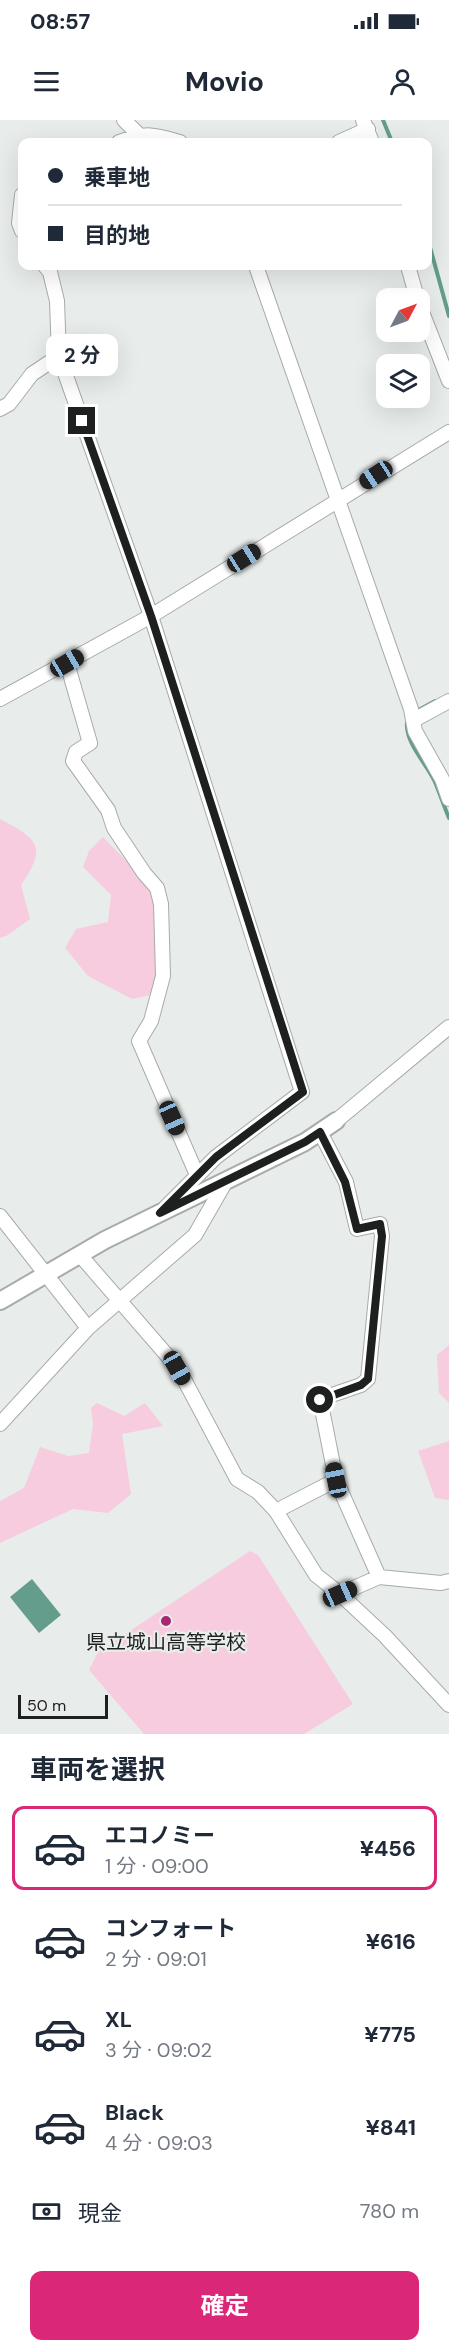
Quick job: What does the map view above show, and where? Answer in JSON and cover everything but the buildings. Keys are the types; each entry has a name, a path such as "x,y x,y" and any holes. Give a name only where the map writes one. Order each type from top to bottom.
{"street":[{"path":"124,120 139,135"},
{"path":"349,138 368,130"},
{"path":"130,138 139,135 164,138"},
{"path":"48,270 57,301 60,356 151,616 303,1092 216,1157 160,1213"},
{"path":"257,270 413,715 415,731 442,779 449,799"},
{"path":"409,270 414,288"},
{"path":"430,333 449,381"},
{"path":"0,410 9,404 32,374 60,356"},
{"path":"0,699 151,616 449,432"},
{"path":"67,663 90,743 76,752 74,761 108,810 114,828 144,873 157,888 161,904 163,976 151,1022 139,1041 197,1175"},
{"path":"413,715 449,701"},
{"path":"0,1301 105,1240 305,1142 336,1121 449,1027"},
{"path":"320,1132 345,1182 357,1229 380,1224 382,1236 368,1379 361,1385 320,1400 336,1480 380,1577"},
{"path":"0,1424 88,1328 195,1235 226,1181"},
{"path":"0,1216 88,1328"},
{"path":"80,1255 177,1368 237,1479 258,1492 276,1512 316,1575 385,1636 449,1705"},
{"path":"276,1512 336,1480"},
{"path":"340,1594 380,1577 441,1583 449,1581"}],"shaded area":[{"path":"0,819 30,838 35,845 36,852 29,872 21,885 30,919 0,938"},
{"path":"103,837 138,873 154,896 157,975 151,995 132,999 88,976 65,948 76,929 108,922 111,895 83,867 89,851"},
{"path":"449,1345 449,1403 439,1393 437,1355"},
{"path":"97,1403 124,1416 145,1403 163,1426 122,1434 131,1494 108,1513 73,1509 0,1543 0,1501 24,1488 40,1447 68,1456 89,1453 93,1424 91,1408"},
{"path":"449,1441 449,1500 435,1498 418,1451"},
{"path":"250,1551 258,1555 353,1704 304,1734 144,1734 89,1670 98,1652"},
{"path":"32,1579 61,1615 39,1633 10,1597"}],"waterway":[{"path":"383,120 390,138"},
{"path":"432,254 449,316"},
{"path":"415,712 435,701"},
{"path":"407,722 409,738 435,782 449,818"}],"place":[{"name":"県立城山高等学校","path":"166,1621"}],"route":[{"path":"82,421 151,616 303,1092 216,1157 160,1213 305,1142 320,1132 345,1182 357,1229 380,1224 382,1236 368,1379 361,1385 320,1400"}]}
